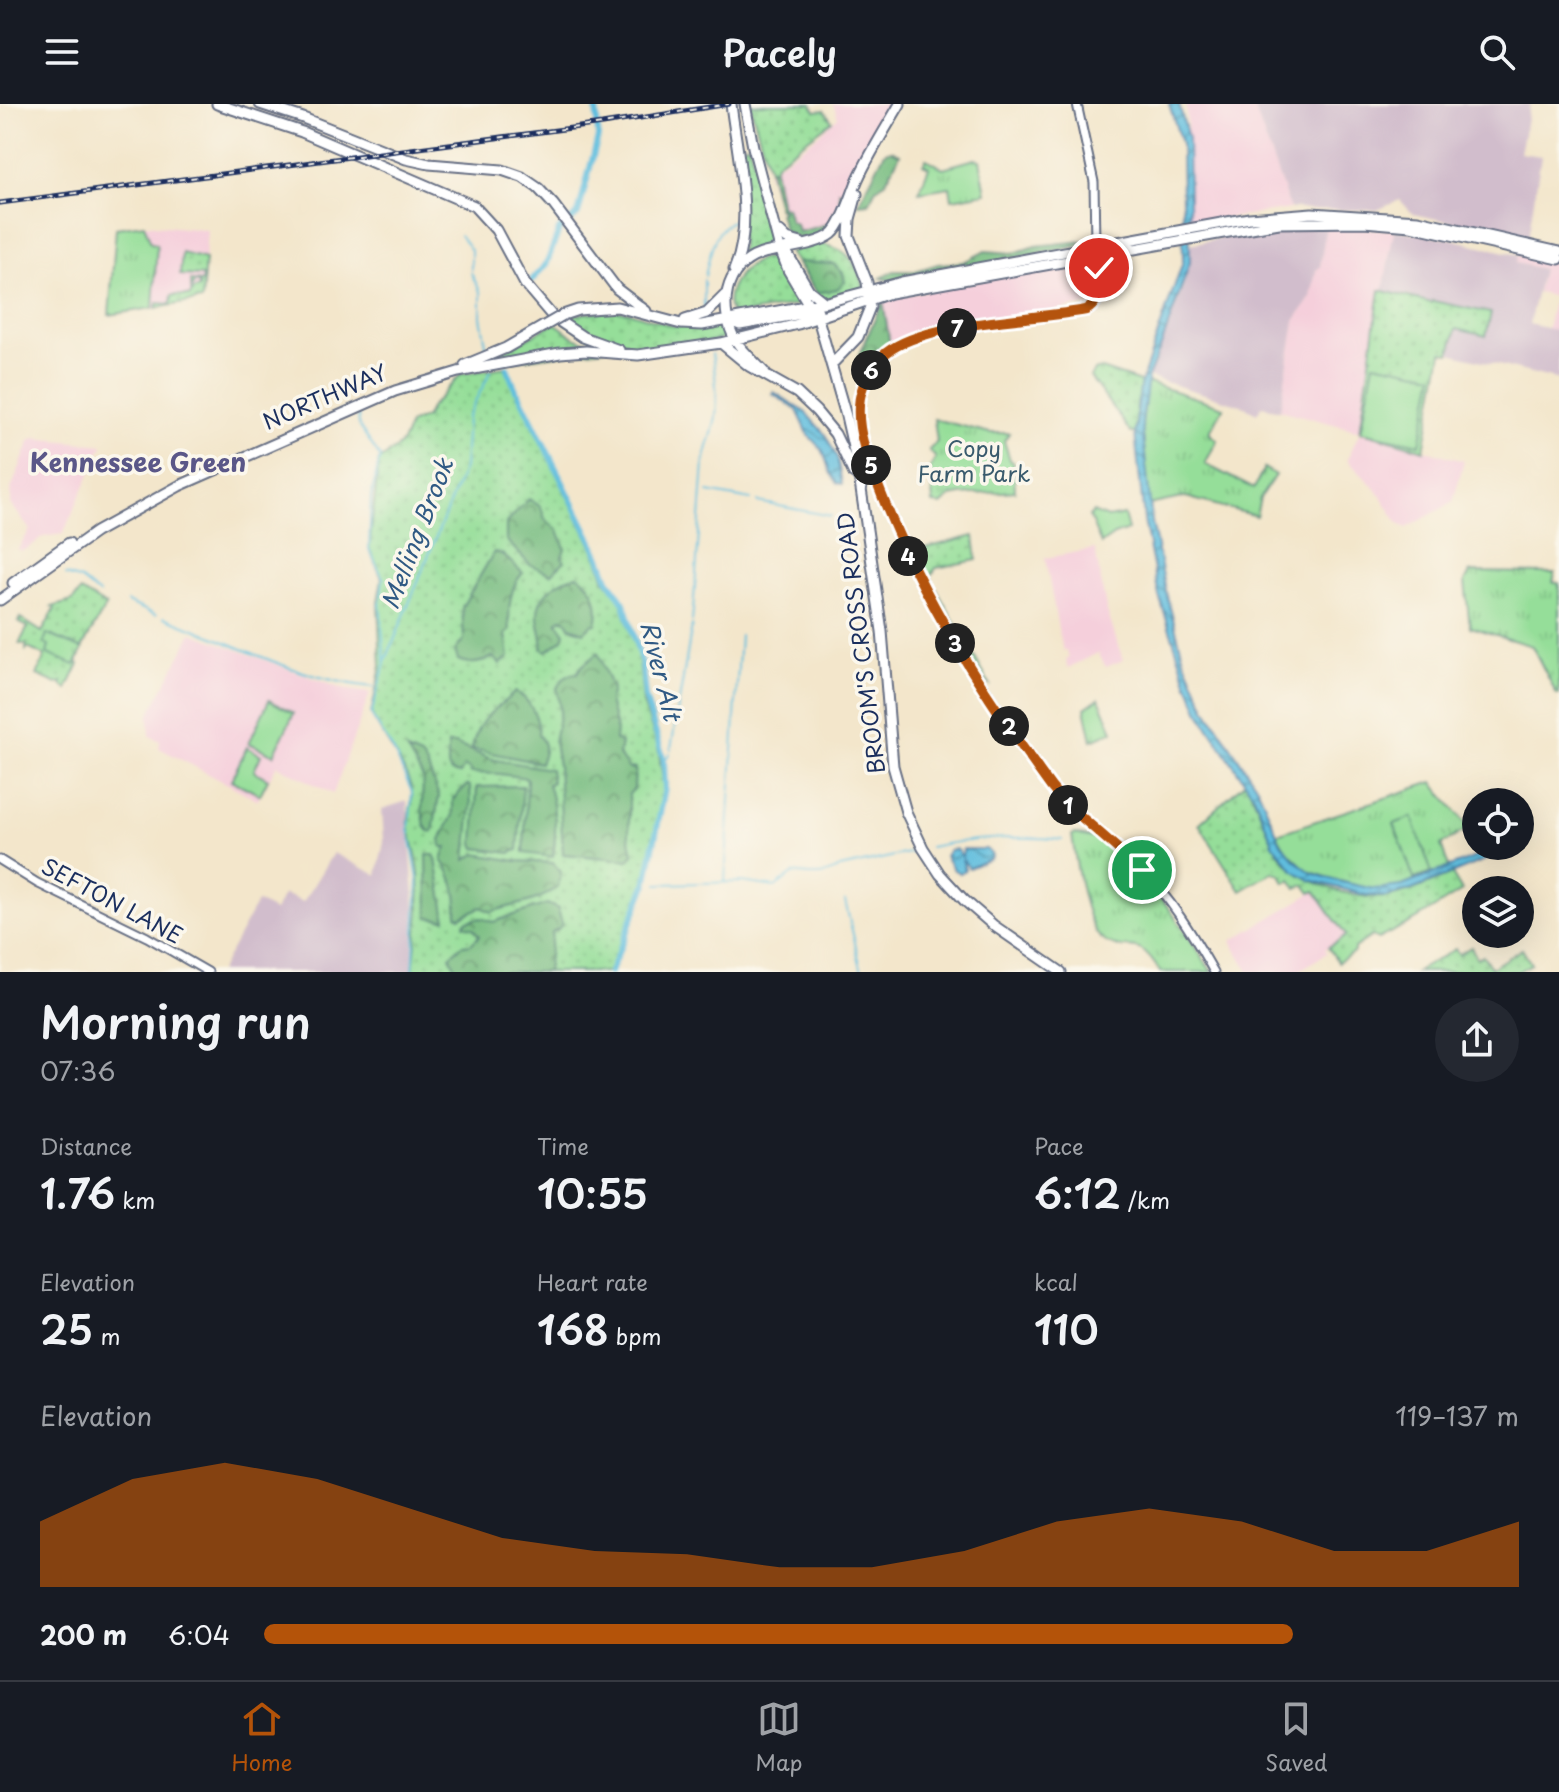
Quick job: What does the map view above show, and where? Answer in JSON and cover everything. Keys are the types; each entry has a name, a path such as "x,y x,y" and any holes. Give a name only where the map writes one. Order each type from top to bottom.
{"highway":[{"path":"217,104 302,132 464,200 490,221 525,284 560,323 606,346 648,353 721,343 798,324 810,311 827,302 1056,254 1080,254"},
{"path":"260,104 415,161 511,172 538,188 617,289 653,315 691,325 852,304 870,295"},
{"path":"731,104 744,233 725,310 734,321 736,340 765,373"},
{"path":"745,104 753,147 782,248 809,290 817,299 827,302"},
{"path":"669,320 699,317 713,309 743,265 764,253 828,236 838,226 865,166 900,104"},
{"path":"868,316 870,295 849,236 855,200 907,104"},
{"path":"1295,214 1320,221"},
{"path":"1201,232 1249,218 1295,214 1352,215 1426,225 1431,230 1523,249 1559,252"},
{"path":"772,216 780,232 782,248"},
{"path":"832,364 858,337 868,316 890,289 1201,232 1279,223 1391,220 1446,225 1559,259"},
{"path":"780,232 792,241 803,243"},
{"path":"1113,248 1135,248 1175,236"},
{"name":"BROOM'S CROSS ROAD","path":"782,248 784,262 802,294 832,364 846,416 882,631 893,766 910,823 940,874 964,900 993,925 1061,972"},
{"path":"764,253 784,262"},
{"path":"861,264 890,289"},
{"name":"NORTHWAY","path":"0,592 92,529 199,471 390,388 483,359 563,315 578,310 607,307 653,315"},
{"name":"BROOM'S CROSS ROAD","path":"721,343 749,366 797,393 816,411 835,434 858,481"},
{"name":"NORTHWAY","path":"0,600 96,532 202,475 395,391 458,372 574,351 625,355 648,353"}],"main road":[{"path":"1077,104 1094,182 1098,298 1093,306 1074,312 942,331 898,345 882,356 866,378 859,405 861,428 874,474 908,556 984,689 1062,800 1142,870 1163,893 1214,972"},
{"path":"1096,232 1113,248 1097,273"},
{"path":"1096,232 1080,254 1092,263 1097,273"},
{"path":"1056,254 1065,256 1127,246 1135,248"},
{"name":"SEFTON LANE","path":"0,860 37,883 147,937 208,972"}],"shaded area":[{"path":"833,104 893,104 830,226 795,234 779,207 767,172 838,117"},
{"path":"1186,104 1216,104 1218,108 1229,104 1253,104 1290,209 1188,224 1190,186"},
{"path":"1253,104 1530,104 1520,153 1541,156 1528,238 1413,214 1400,200 1377,210 1290,209"},
{"path":"144,224 207,230 202,300 109,316 116,228"},
{"path":"1326,226 1394,230 1383,291 1380,291 1360,431 1280,410 1295,321 1311,297 1316,270 1320,267"},
{"path":"1326,226 1320,267 1316,270 1311,297 1295,321 1280,410 1262,406 1257,413 1241,405 1148,377 1183,287 1190,262 1189,244 1265,230"},
{"path":"1394,230 1447,238 1518,255 1516,263 1542,269 1529,324 1559,331 1559,380 1450,353 1456,328 1490,313 1383,291"},
{"path":"1518,255 1559,264 1559,331 1547,329 1554,297 1537,292 1542,269 1516,263"},
{"path":"1085,261 1092,265 1092,298 1087,305 902,340 890,345 883,301"},
{"path":"1360,431 1464,461 1453,502 1407,528 1399,524 1376,489 1347,460"},
{"path":"34,438 103,445 63,534 43,537 21,551 18,549 30,530 11,504 11,489 30,441"},
{"path":"1095,549 1106,608 1123,660 1106,667 1098,653 1068,668 1066,661 1069,657 1063,651 1045,558"},
{"path":"192,633 342,689 370,693 333,794 277,765 258,800 159,748 160,741 150,736 149,715"},
{"path":"407,801 415,909 412,972 219,972 257,902 274,911 284,894 303,902 333,853 377,875 384,842 382,809"},
{"path":"1315,891 1346,936 1325,949 1327,953 1297,972 1249,972 1231,941"}],"green space":[{"path":"750,104 812,104 815,111 824,110 832,121 769,170"},
{"path":"889,104 893,104 860,163 830,229 818,236 800,239 784,231 779,213 782,211 778,208 769,170 774,168 781,208 786,207 790,221 796,224 798,232 828,224 840,202 839,191 842,192"},
{"path":"749,144 775,247 741,261 739,146"},
{"path":"891,150 900,154 886,181 875,190 869,203 858,204 885,152"},
{"path":"926,159 943,168 980,160 986,193 952,199 950,187 919,192 929,167 923,164"},
{"path":"144,224 151,243 157,244 153,308 109,315 116,228"},
{"path":"1083,241 1078,246 892,281 881,278 894,271 915,271 938,264 964,262 985,251 1014,253 1035,246"},
{"path":"819,244 845,253 858,271 865,289 828,299 818,296 789,252"},
{"path":"182,253 205,259 202,300 156,308 157,303 171,304 172,295 190,296 193,290 199,288 195,282 191,289 191,281 202,282 203,276 180,275"},
{"path":"763,258 783,267 801,304 732,316 729,298 735,281 747,267"},
{"path":"797,262 834,264 843,273 845,282 837,289 817,293"},
{"path":"1380,290 1491,313 1486,336 1456,329 1450,353 1442,352 1424,450 1360,431"},
{"path":"883,301 890,345 878,350 862,369 857,359"},
{"path":"609,310 629,312 673,326 725,324 730,337 683,346 629,348 600,342 562,321 572,315"},
{"path":"555,323 574,337 603,349 485,364 484,361"},
{"path":"1374,363 1434,375 1420,444 1361,432"},
{"path":"504,367 597,556 605,580 620,597 639,660 643,703 658,747 664,786 648,872 608,972 413,972 419,886 409,826 412,789 371,714 381,666 378,602 382,578 369,548 379,460 399,445 409,424 426,417 430,408 461,374"},
{"path":"1101,369 1143,383 1137,403 1135,433 1131,433 1090,377 1094,371"},
{"path":"1146,384 1224,407 1209,433 1217,440 1205,464 1254,489 1264,468 1275,475 1260,498 1256,516 1186,497 1149,505 1142,424"},
{"name":"Copy Farm Park","path":"934,419 990,433 1009,433 1004,441 1010,460 1014,463 1015,491 961,495 950,497 941,505 933,503 930,468 936,458 929,450 937,442"},
{"path":"529,499 541,507 545,519 558,530 565,548 562,557 565,561 551,574 529,564 506,540 506,523"},
{"path":"1093,512 1107,518 1124,515 1128,530 1101,544 1089,516"},
{"path":"974,536 977,560 936,568 930,578 990,685 986,684 962,647 910,552"},
{"path":"494,552 502,554 523,573 510,600 510,631 506,634 509,657 500,664 493,657 476,663 462,662 455,651 464,639 462,607"},
{"path":"1470,572 1555,573 1553,582 1559,583 1559,695 1532,646 1470,627 1465,582"},
{"path":"578,575 595,596 598,610 596,624 584,632 570,627 562,618 557,622 565,633 563,639 547,651 542,649 538,618 541,602 556,584"},
{"path":"81,591 106,606 82,648 79,664 67,689 61,685 62,682 57,684 37,675 45,656 28,648 26,650 26,644 19,644 28,627 18,622 20,618 42,632 55,609 52,607 72,601"},
{"path":"47,634 83,649 75,665 47,654 49,645 44,643"},
{"path":"598,653 612,689 609,701 616,729 615,740 621,743 619,755 629,769 635,768 634,789 629,794 629,835 633,854 629,860 563,854 554,742 560,710 557,688 562,680 577,673"},
{"path":"515,692 525,699 535,716 544,748 540,763 472,749 483,722"},
{"path":"1099,698 1113,731 1092,740 1085,708"},
{"path":"269,700 294,713 274,755 249,743"},
{"path":"448,744 491,759 550,769 552,782 548,784 555,820 553,857 524,853 527,778 470,773 471,770 464,767 460,774 451,772 448,767"},
{"path":"247,747 261,755 254,771 268,779 260,795 231,780"},
{"path":"407,751 421,757 427,765 439,796 433,832 425,826 423,778"},
{"path":"1245,782 1280,855 1300,874 1329,888 1359,896 1387,897 1412,891 1452,874 1462,891 1378,939 1372,936 1338,962 1328,947 1346,936 1315,891 1311,893 1305,885 1297,888 1291,880 1285,883 1281,875 1273,872 1241,891 1199,824"},
{"path":"1433,782 1462,819 1462,832 1441,845 1449,867 1402,886 1380,890 1359,887 1308,871 1286,850 1277,834"},
{"path":"467,785 470,786 471,806 466,860 476,854 553,863 561,872 558,887 542,897 491,912 481,907 460,917 457,915 454,886 442,860 447,847 442,847 441,839 453,815 453,799"},
{"path":"523,786 518,850 510,853 476,848 477,787"},
{"path":"1412,817 1432,873 1414,879 1394,824"},
{"path":"1072,835 1102,840 1145,879 1212,972 1160,972 1139,949 1113,945 1097,934 1086,908 1078,875"},
{"path":"427,855 434,855 436,859 446,919 428,917"},
{"path":"547,904 558,909 562,924 552,932 547,972 458,972 450,956 479,936 473,928 464,925 466,921 481,918 493,922"},
{"path":"1472,948 1477,958 1483,955 1491,968 1522,949 1531,964 1517,972 1416,972 1455,949 1459,954"}],"water":[{"path":"1169,104 1179,104 1188,138 1190,262 1148,377 1142,424 1152,522 1184,659 1207,710 1258,788 1280,841 1293,858 1312,873 1374,889 1402,886 1468,860 1485,860 1412,890 1386,897 1365,895 1310,880 1294,871 1273,844 1254,796 1203,719 1188,685 1159,596 1144,520 1135,433 1140,386 1183,261 1181,143"},
{"path":"774,392 805,412 825,434 837,457 842,484 837,483 830,472 823,451 809,436 797,410"},
{"path":"957,849 962,857 963,849 986,849 992,855 990,859 969,868 962,859 965,870 960,873 954,870 945,856 949,850"}],"waterway":[{"name":"River Alt","path":"531,281 547,263 559,230 578,214 598,137 596,104"},
{"path":"705,276 718,235 737,219"},
{"name":"Melling Brook","path":"460,235 471,250 471,273 481,293 481,317 487,350"},
{"path":"704,280 704,306"},
{"path":"692,621 704,464 716,416 712,354"},
{"name":"River Alt","path":"507,368 516,390"},
{"name":"Melling Brook","path":"386,660 464,468 467,417 491,371"},
{"name":"River Alt","path":"519,394 608,579 624,603 642,664 645,697 664,760 665,788 646,885 610,972"},
{"path":"358,413 359,426 380,457 371,497 369,549 383,578 380,604 385,663 371,715 393,750 412,792 409,828 418,880 413,972"},
{"path":"708,492 751,500"},
{"path":"758,502 831,516"},
{"path":"66,575 81,580 99,594"},
{"path":"127,602 156,615"},
{"path":"164,617 293,669 374,687"},
{"path":"671,749 692,625"},
{"path":"725,881 740,635"},
{"name":"River Alt","path":"664,762 670,753"},
{"path":"930,847 996,839 1062,840"},
{"path":"658,884 742,882 775,887 794,873 823,874 913,852"},
{"path":"845,901 862,972"}],"railway":[{"path":"0,203 602,124 729,104"}],"district":[{"name":"Kennessee Green","path":"138,463"}],"route":[{"path":"1099,268 1098,298 1086,310 942,331 909,340 892,349 882,356 866,378 859,412 863,442 889,515 929,598 956,644 1051,787 1142,870"}]}
